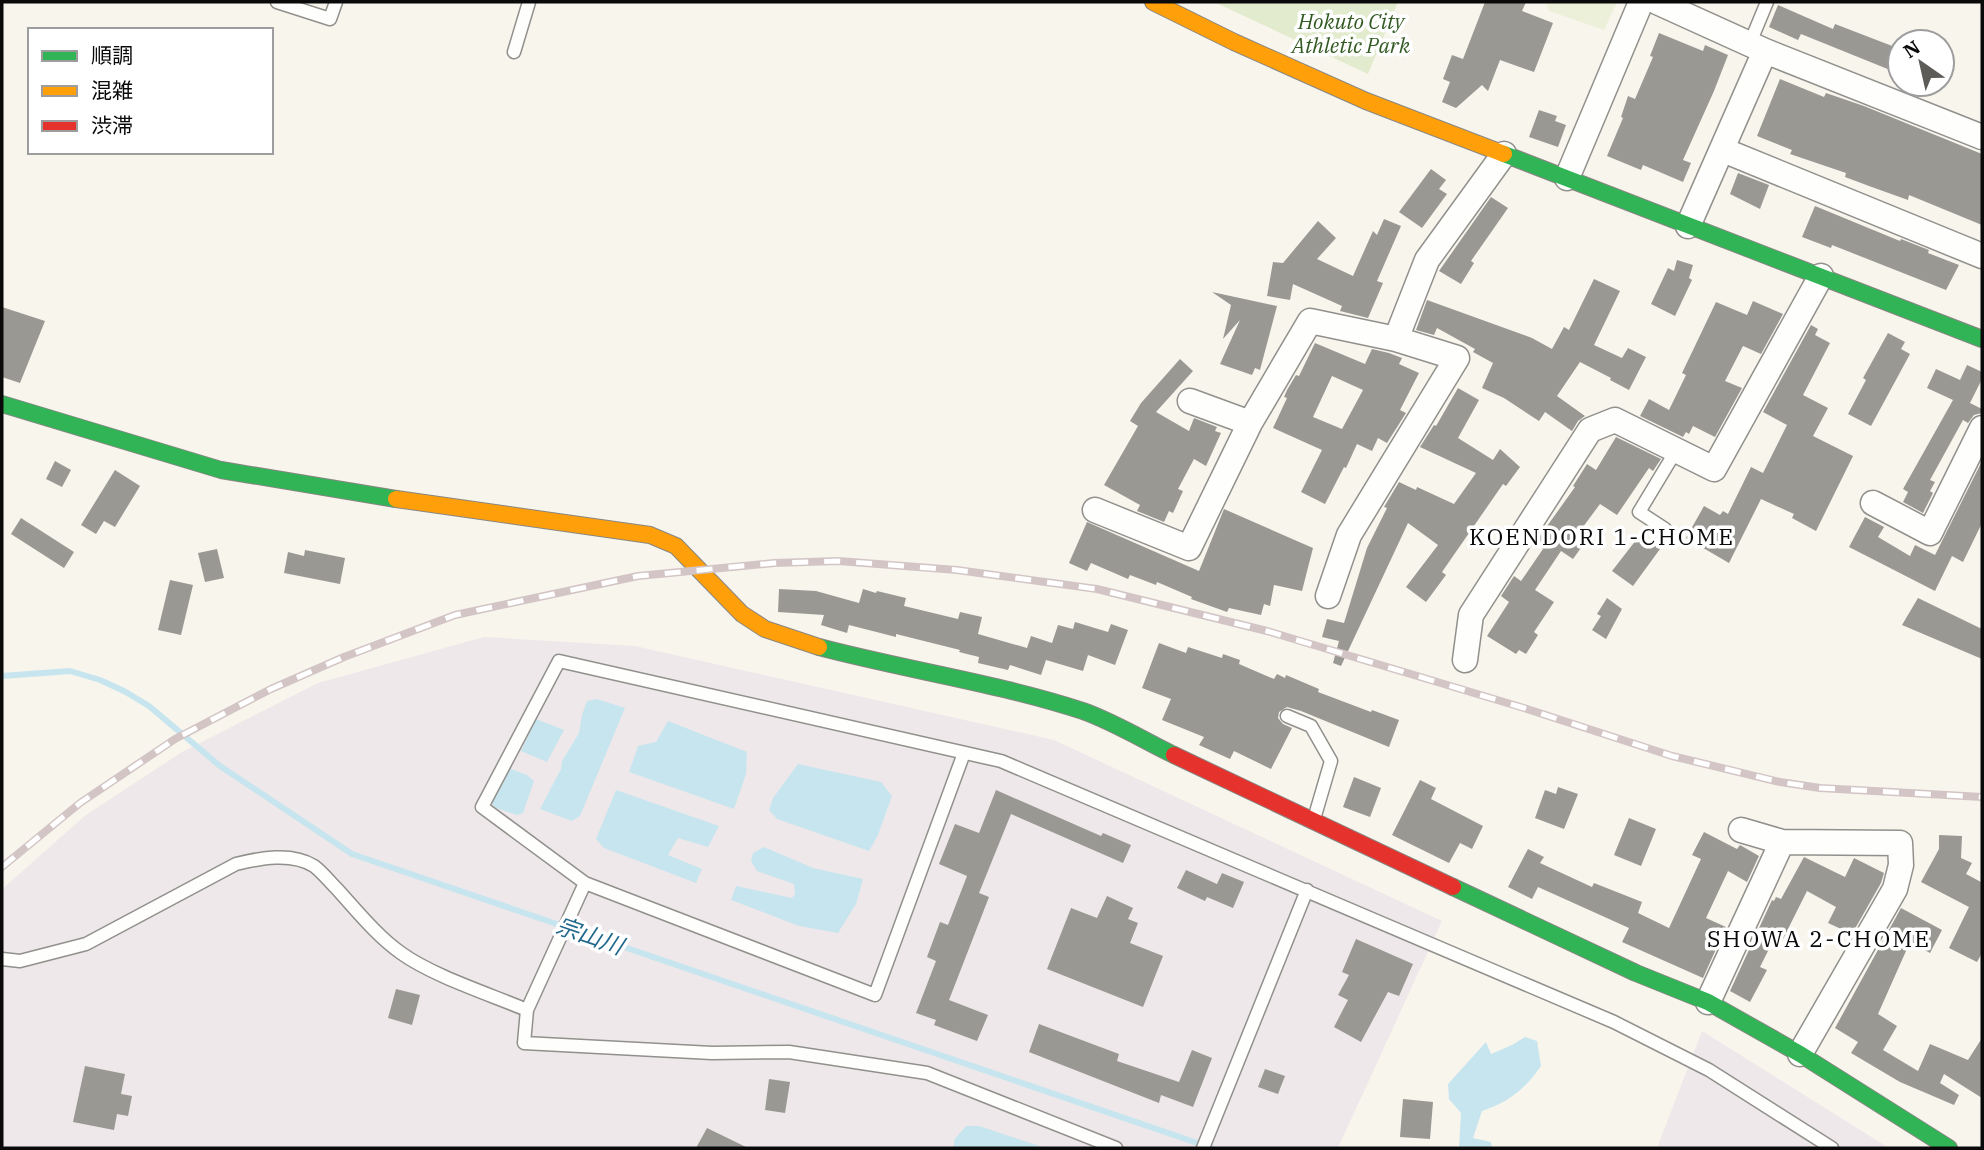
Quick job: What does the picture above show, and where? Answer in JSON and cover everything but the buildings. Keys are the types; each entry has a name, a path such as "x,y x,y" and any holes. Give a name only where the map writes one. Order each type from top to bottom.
{"street":[{"path":"1153,2 1234,42 1366,101 1982,339"},
{"path":"1567,178 1641,2"},
{"path":"1657,2 1758,47 1982,137"},
{"path":"1688,226 1723,149 1758,47"},
{"path":"1723,149 1982,256"},
{"path":"1396,339 1427,260 1504,154"},
{"path":"1465,660 1471,615 1590,430 1615,420 1714,469 1821,276"},
{"path":"1095,510 1189,548 1251,423 1310,321 1396,339 1457,358 1349,535 1328,596"},
{"path":"1190,401 1251,423"},
{"path":"2,404 221,470 436,506 650,535 676,545 742,614 765,629 794,640 872,661 992,687 1085,712 1636,973 1708,1002 1800,1055 1949,1148"},
{"path":"1873,503 1930,533 1982,428"},
{"path":"1741,830 1782,842 1900,843 1901,865 1895,889 1800,1055"},
{"path":"1708,1002 1782,842"}],"lane":[{"path":"276,2 330,19 336,2"},
{"path":"514,52 529,2"},
{"path":"1758,47 1767,2"},
{"path":"1665,529 1639,512 1677,449"},
{"path":"964,753 875,995 585,883 482,807 559,661 1001,761 1614,1022 1709,1070 1832,1148"},
{"path":"1287,716 1311,726 1331,761 1313,822"},
{"path":"2,960 20,961 86,944 236,864 258,858 281,858 313,866 401,953 422,965 527,1010"},
{"path":"585,883 527,1010 524,1044 712,1053 789,1052 927,1073 1116,1148"},
{"path":"1205,1143 1307,890"}],"shaded area":[{"path":"484,637 635,646 1054,740 1442,921 1338,1148 2,1148 2,889 86,815 182,752 318,683"},
{"path":"1702,1031 1889,1148 1657,1148"}],"green space":[{"name":"Hokuto City Athletic Park","path":"1214,2 1398,2 1368,74"},
{"path":"1546,2 1617,2 1604,30 1549,11"}],"water":[{"path":"597,699 625,708 580,816 572,821 540,809 561,769 562,761 579,733 587,701"},
{"path":"536,719 564,730 547,762 521,751"},
{"path":"668,721 747,752 746,774 734,809 629,772 638,746 656,742"},
{"path":"798,764 881,782 892,796 878,835 869,851 777,819 769,810 773,798"},
{"path":"506,767 527,775 534,781 523,813 517,815 493,807 491,794"},
{"path":"616,790 719,826 708,847 678,838 668,855 702,869 696,883 604,848 596,839"},
{"path":"764,847 813,868 863,879 856,904 838,933 799,926 731,900 736,886 792,898 795,894 794,884 757,871 751,861 753,853"},
{"path":"1525,1037 1537,1041 1541,1066 1516,1094 1482,1111 1473,1138 1491,1142 1492,1148 1459,1148 1461,1113 1449,1099 1448,1084 1486,1042 1491,1054"},
{"path":"966,1126 979,1126 1045,1148 954,1148 954,1140"}],"waterway":[{"name":"宗山川","path":"2,676 70,671 124,691 149,706 220,766 352,854 1212,1148"}],"railway":[{"path":"2,867 80,803 175,739 271,689 344,657 455,615 638,576 774,563 838,561 957,570 1097,589 1267,631 1524,708 1672,756 1780,782 1820,788 1982,797"}],"traffic: fast":[{"path":"1504,154 1982,339"},
{"path":"2,404 221,470 396,499"},
{"path":"819,647 1051,701 1118,726 1174,755"},
{"path":"1453,887 1636,973 1708,1002 1800,1054 1949,1148"}],"traffic: slow":[{"path":"1153,2 1234,42 1366,101 1504,154"},
{"path":"396,499 650,535 676,546 742,614 765,629 819,647"}],"traffic: jam":[{"path":"1174,755 1453,887"}],"district":[{"name":"KOENDORI 1-CHOME","path":"1602,536"},
{"name":"SHOWA 2-CHOME","path":"1819,938"}]}
